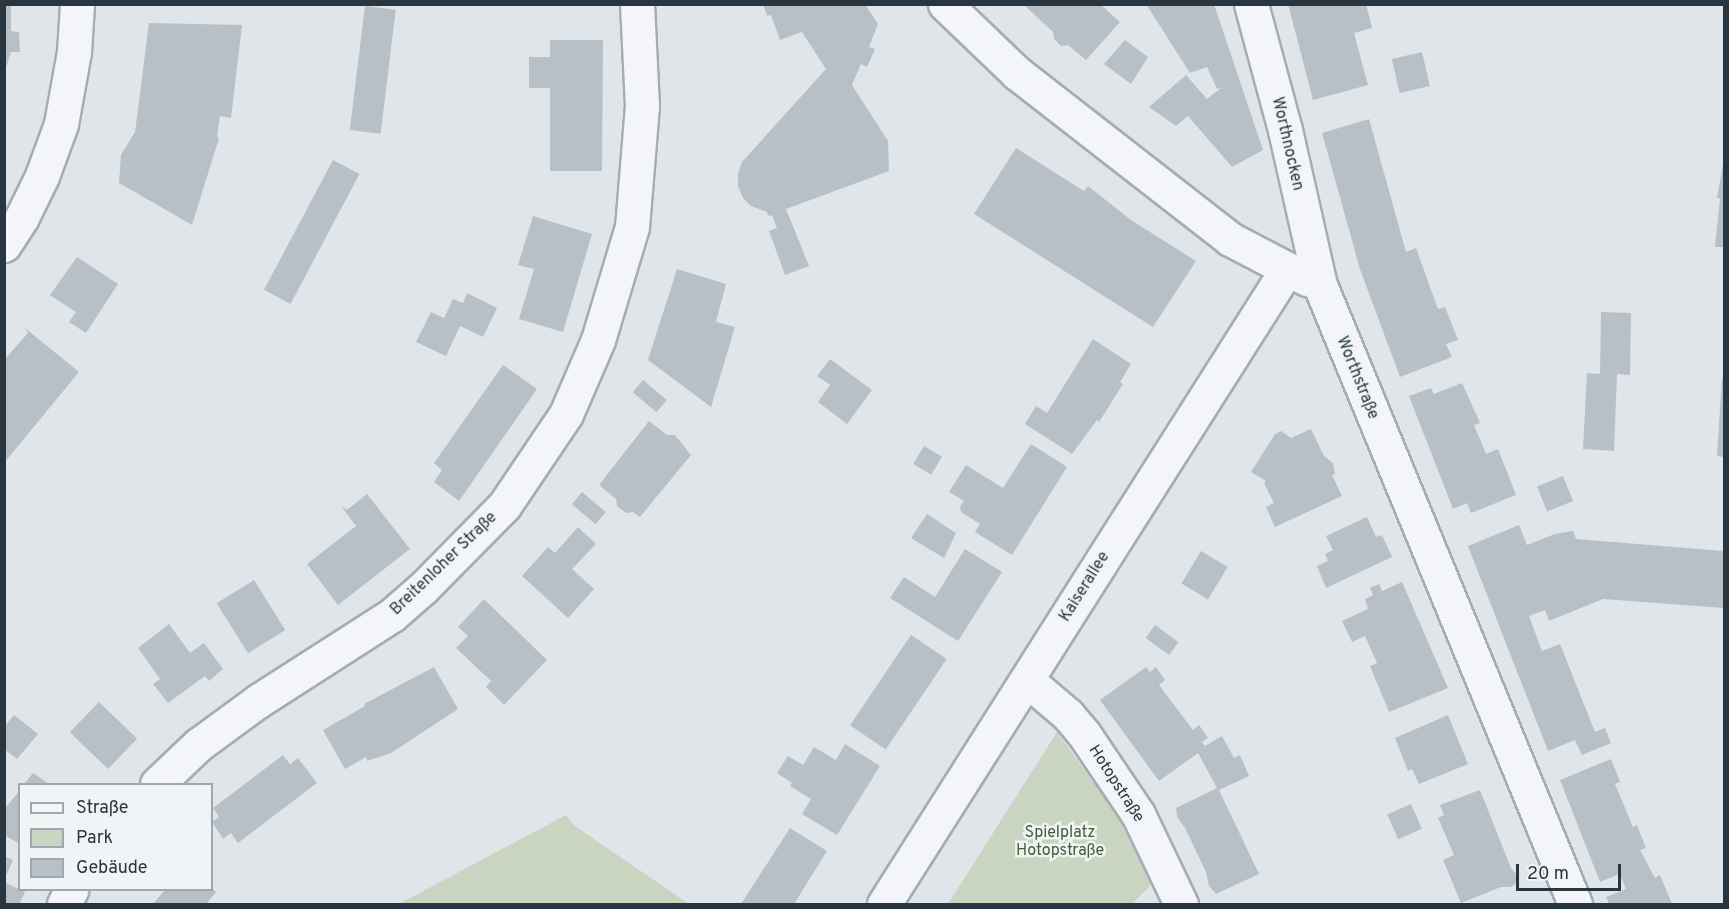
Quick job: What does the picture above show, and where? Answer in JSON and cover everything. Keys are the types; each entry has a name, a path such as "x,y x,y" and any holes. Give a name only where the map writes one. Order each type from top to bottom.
{"street":[{"path":"4,245 22,217 56,143 69,93 77,4"},
{"name":"Breitenloher Straße","path":"158,783 198,745 249,707 392,615 423,588 504,506 566,414 598,340 632,227 642,106 637,4"},
{"path":"945,4 1017,73 1230,239 1320,285"},
{"name":"Worthnocken","path":"1251,4 1285,130 1320,285"},
{"name":"Kaiserallee","path":"884,904 1287,269"},
{"name":"Worthstraße","path":"1320,285 1575,904"},
{"name":"Hotopstraße","path":"1027,680 1068,715 1084,734 1138,814 1181,904"}],"green space":[{"name":"Spielplatz Hotopstraße","path":"1057,732 1118,816 1151,885 1132,904 948,904"},
{"path":"566,815 572,824 689,904 399,904"}],"building":[{"path":"763,4 865,4 878,24 869,47 875,49 867,67 861,64 852,85 888,141 889,171 786,209 809,266 785,275 769,231 777,228 772,215 768,216 767,212 751,206 743,198 738,186 738,174 742,162 826,69 802,32 780,40 771,15 767,16"},
{"path":"1023,4 1100,4 1120,22 1086,60 1068,45 1061,46 1054,39 1053,32"},
{"path":"1146,4 1214,4 1263,150 1232,167 1188,116 1176,126 1149,107 1186,75 1207,99 1221,88 1217,89 1207,67 1190,73"},
{"path":"1288,4 1366,4 1372,28 1354,33 1368,85 1313,100"},
{"path":"4,5 11,5 11,31 19,32 20,52 11,52 5,71"},
{"path":"365,6 396,10 381,134 350,130"},
{"path":"149,23 242,25 231,118 220,116 217,137 219,138 192,225 119,183 121,155 135,132"},
{"path":"550,40 603,40 602,171 550,171 550,88 529,88 529,57 550,57"},
{"path":"1125,40 1148,57 1131,84 1104,64"},
{"path":"1422,52 1430,86 1400,93 1392,59"},
{"path":"1369,119 1406,252 1416,248 1438,309 1445,307 1458,340 1446,344 1452,357 1400,377 1360,269 1322,133"},
{"path":"1016,148 1084,191 1088,186 1131,220 1196,261 1153,327 974,214"},
{"path":"333,160 359,174 290,304 264,290"},
{"path":"1723,164 1724,247 1715,247 1720,198 1717,198"},
{"path":"533,216 592,234 563,332 519,319 534,269 518,265"},
{"path":"77,257 118,284 86,333 69,322 76,312 50,295"},
{"path":"677,269 726,284 716,322 735,327 711,407 648,360"},
{"path":"467,293 497,308 483,337 460,326 446,356 416,342 431,312 444,318 453,299 463,303"},
{"path":"1601,312 1631,313 1630,375 1617,374 1614,451 1583,449 1587,373 1600,374"},
{"path":"25,328 79,372 4,463 4,360 28,333"},
{"path":"1093,339 1131,364 1120,382 1123,384 1099,422 1097,420 1072,454 1025,424 1036,406 1047,413"},
{"path":"830,359 872,390 847,424 818,402 830,385 817,376"},
{"path":"503,365 537,389 459,501 434,482 442,470 434,463"},
{"path":"1722,378 1724,378 1724,457 1717,456"},
{"path":"643,380 667,400 656,412 633,392"},
{"path":"1462,383 1480,423 1474,425 1486,454 1498,449 1516,495 1471,513 1467,503 1453,509 1409,396 1431,388 1434,394"},
{"path":"649,421 667,435 675,435 691,455 640,517 633,512 626,513 617,506 616,499 599,485"},
{"path":"1311,429 1324,456 1333,463 1335,474 1332,475 1342,496 1275,527 1266,507 1274,503 1264,483 1266,481 1251,472 1275,434 1281,431 1291,438"},
{"path":"1031,444 1067,467 1012,555 975,532 980,524 961,512 960,507 964,501 949,492 966,465 1003,488"},
{"path":"924,446 942,457 931,475 913,464"},
{"path":"1563,476 1573,501 1547,512 1537,486"},
{"path":"582,492 606,512 595,524 572,504"},
{"path":"367,494 410,549 338,605 307,564 356,526 341,506 347,510"},
{"path":"927,514 956,533 944,558 911,538"},
{"path":"1367,517 1376,537 1382,535 1392,557 1326,588 1317,566 1328,561 1325,554 1333,550 1326,536"},
{"path":"1519,525 1527,545 1555,534 1573,531 1576,539 1724,551 1724,608 1603,599 1549,621 1545,610 1529,616 1542,651 1560,644 1595,732 1605,728 1611,743 1582,755 1575,740 1548,751 1468,546"},
{"path":"578,527 596,544 572,569 594,589 568,618 522,576 548,547 555,553"},
{"path":"965,549 1002,572 958,641 890,598 904,577 935,597"},
{"path":"1201,551 1228,567 1208,600 1181,584"},
{"path":"254,580 285,630 248,653 217,603"},
{"path":"1402,582 1448,688 1389,712 1370,666 1377,663 1365,636 1352,642 1342,621 1368,609 1365,599 1373,595 1370,588 1379,584 1382,591"},
{"path":"484,599 547,660 504,705 486,687 491,681 456,648 468,636 458,627"},
{"path":"169,624 190,653 204,643 223,669 209,681 205,676 168,703 153,684 160,679 138,648"},
{"path":"1155,625 1178,642 1169,655 1146,638"},
{"path":"911,635 947,659 886,749 850,725"},
{"path":"434,667 458,709 391,753 367,761 366,757 345,769 323,730 365,706 364,704"},
{"path":"1146,667 1150,672 1156,667 1165,680 1159,685 1193,730 1199,725 1208,738 1202,742 1205,746 1222,736 1234,758 1240,755 1249,776 1219,790 1259,874 1216,894 1209,886 1206,872 1185,828 1177,817 1176,808 1217,788 1198,753 1159,781 1100,700"},
{"path":"99,702 137,739 108,769 70,732"},
{"path":"14,715 38,734 17,759 4,749 4,727"},
{"path":"1448,715 1468,764 1419,784 1412,769 1408,771 1395,738"},
{"path":"845,744 880,766 837,835 802,814 811,799 790,786 792,783 777,773 788,756 803,765 814,747 836,760"},
{"path":"283,755 290,764 298,758 317,783 238,843 231,833 223,839 213,824 219,817 213,808"},
{"path":"1611,759 1620,782 1615,784 1633,827 1637,825 1646,848 1640,850 1655,878 1660,875 1672,904 1609,904 1606,897 1626,889 1620,874 1600,882 1560,780"},
{"path":"33,773 48,783 25,783"},
{"path":"1480,790 1511,868 1517,875 1517,882 1511,887 1501,887 1461,903 1443,860 1454,855 1438,818 1444,815 1440,805"},
{"path":"18,792 18,843 4,835 4,804 7,806"},
{"path":"1411,804 1422,829 1398,839 1387,815"},
{"path":"790,828 827,851 794,904 741,904"},
{"path":"4,856 13,860 7,874 4,873"},
{"path":"4,882 18,889 18,891 25,892 19,904 4,904"},
{"path":"213,889 216,892 206,904 153,904 164,891 213,891"}]}
